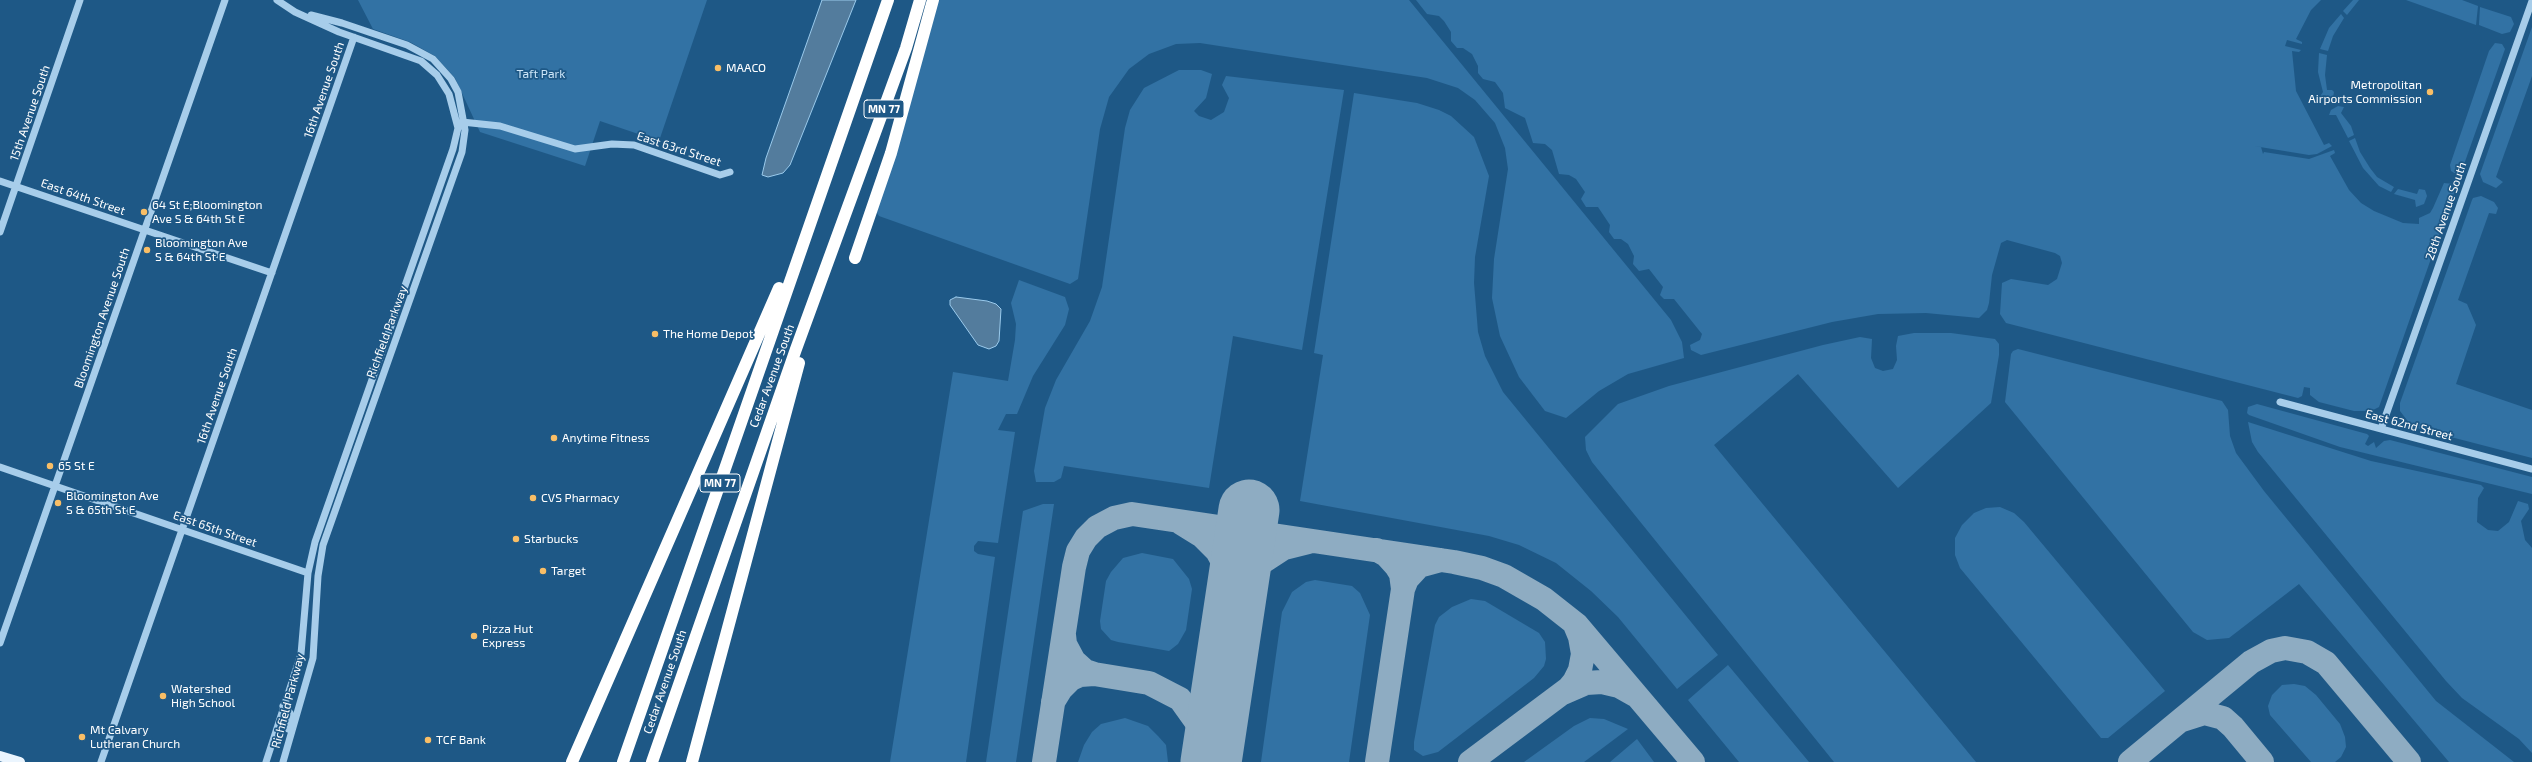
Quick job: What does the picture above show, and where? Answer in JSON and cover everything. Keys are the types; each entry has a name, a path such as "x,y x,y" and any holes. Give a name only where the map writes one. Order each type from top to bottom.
{"highway":[{"name":"Cedar Avenue South","path":"623,762 888,0"},
{"name":"Cedar Avenue South","path":"652,762 796,349 906,48 920,0"},
{"path":"855,258 900,124 933,0"},
{"path":"572,762 816,205"},
{"path":"692,762 770,463 845,216"}],"main road":[{"path":"0,756 20,762"}],"street":[{"name":"15th Avenue South","path":"0,232 80,0"},
{"name":"Bloomington Avenue South","path":"0,643 225,0"},
{"name":"Richfield Parkway","path":"266,762 304,640 308,573 314,542 453,149 458,128 449,94 428,67 413,57 354,37 295,12 277,0"},
{"name":"28th Avenue South","path":"2381,430 2532,1"},
{"name":"Richfield Parkway","path":"283,761 313,658 321,555 462,152 465,122 458,92 451,79 424,53 342,23 295,12"},
{"name":"16th Avenue South","path":"101,762 354,37"},
{"name":"East 63rd Street","path":"457,122 500,126 575,148 612,144 634,145 720,175 730,172"},
{"name":"East 64th Street","path":"0,181 272,273"},
{"name":"East 62nd Street","path":"2280,402 2532,469"},
{"name":"East 65th Street","path":"0,467 308,573"},
{"path":"283,706 290,713 290,719 283,761"}],"green space":[{"name":"Taft Park","path":"358,0 707,0 659,141 600,121 585,166 480,132 455,78 435,56 410,42 373,29"},
{"path":"937,0 1409,0 1671,320 1682,342 1684,358 1628,374 1599,391 1566,418 1545,411 1519,377 1500,336 1492,298 1494,259 1508,169 1505,148 1495,123 1475,100 1458,88 1427,78 1200,43 1176,44 1149,54 1129,69 1109,97 1100,129 1078,279 1070,284 879,216 876,211"},
{"path":"1416,0 2321,0 2311,10 2296,39 2302,42 2302,44 2287,40 2285,46 2301,50 2299,52 2292,51 2296,91 2324,145 2329,143 2332,146 2317,154 2309,155 2261,147 2263,154 2264,152 2309,159 2334,150 2335,153 2330,156 2349,190 2361,203 2374,211 2403,223 2419,224 2419,218 2430,213 2444,183 2453,184 2455,190 2379,407 2371,411 2354,411 2319,402 2310,395 2310,388 2304,387 2302,396 2298,398 2006,323 2000,314 2002,283 2011,279 2048,285 2057,279 2062,263 2060,256 2055,253 2007,240 2001,243 1992,275 1987,310 1979,318 1926,313 1878,314 1832,322 1701,355 1691,350 1690,345 1700,340 1702,334 1674,299 1664,299 1660,295 1663,287 1649,269 1639,271 1633,264 1634,256 1628,244 1621,239 1614,239 1609,232 1610,225 1598,207 1586,207 1581,199 1585,192 1576,179 1569,175 1559,174 1552,150 1545,144 1533,143 1525,118 1505,108 1503,93 1495,82 1483,79 1478,73 1478,66 1472,54 1463,48 1457,48 1451,41 1451,32 1444,21 1439,16 1427,14"},
{"path":"2353,0 2359,0 2347,15 2343,11"},
{"path":"2406,0 2462,0 2478,6 2476,25"},
{"path":"2480,7 2511,17 2514,24 2510,32 2502,34 2479,25"},
{"path":"2341,14 2344,18 2333,36 2328,51 2320,49 2329,28"},
{"path":"2532,27 2532,76 2496,177 2503,182 2496,188 2483,182 2480,174"},
{"path":"2495,43 2502,44 2505,49 2462,170 2456,174 2451,171 2450,165 2489,51"},
{"path":"2319,53 2327,55 2325,75 2327,90 2332,90 2334,92 2333,97 2326,100 2319,98 2323,92 2318,72"},
{"path":"1179,70 1201,70 1212,74 1206,98 1194,111 1199,116 1211,120 1224,112 1229,98 1222,85 1226,76 1344,90 1302,350 1233,336 1209,488 1064,466 1061,478 1054,482 1036,482 1034,471 1045,408 1056,380 1090,321 1102,287 1125,128 1130,110 1144,88"},
{"path":"1354,93 1417,103 1439,110 1451,116 1474,137 1489,176 1475,257 1474,283 1478,332 1485,356 1503,392 1718,655 1677,689 1618,617 1591,591 1556,563 1519,545 1489,536 1300,501 1323,355 1314,353"},
{"path":"2338,106 2344,107 2341,113 2351,126 2354,135 2348,138 2336,115 2329,115 2331,110"},
{"path":"2355,138 2360,152 2377,177 2394,187 2391,192 2379,186 2363,168 2349,141"},
{"path":"2398,189 2417,194 2419,189 2425,190 2427,196 2424,204 2416,207 2415,200 2394,194"},
{"path":"2481,196 2494,202 2498,208 2496,214 2489,213 2458,300 2467,304 2476,325 2456,384 2532,410 2532,458 2420,429 2410,424 2400,411 2400,403 2472,200 2473,198"},
{"path":"1019,280 1065,297 1069,309 1065,325 1033,376 1017,414 1006,414 998,430 1015,432 998,543 978,541 974,546 974,551 978,554 995,557 966,762 890,762 953,372 1008,381 1015,340 1016,324 1011,303"},
{"path":"1914,333 1951,333 1995,339 1999,344 1999,355 1991,403 1898,488 1798,374 1714,445 1976,762 1834,762 1592,462 1586,450 1585,437 1618,404 1669,386 1823,345 1860,337 1872,339 1871,358 1875,368 1883,371 1893,369 1897,360 1896,346 1898,336"},
{"path":"2018,349 2222,401 2228,410 2230,436 2236,453 2264,491 2436,701 2514,762 2449,762 2299,584 2229,638 2207,640 2193,632 2005,402 2011,354 2013,351"},
{"path":"2257,404 2367,434 2369,436 2365,444 2368,446 2374,442 2376,448 2384,441 2390,440 2532,477 2532,494 2340,447 2249,415 2247,413 2248,407"},
{"path":"2248,422 2371,461 2481,485 2484,488 2478,498 2477,522 2488,530 2498,531 2509,522 2518,501 2528,504 2529,509 2521,521 2525,540 2532,548 2532,753 2519,739 2462,698 2446,681 2258,452 2252,442"},
{"path":"1043,504 1054,504 1016,762 986,762 1023,511"},
{"path":"2000,507 2014,513 2024,522 2165,691 2108,738 2101,738 1960,568 1955,555 1955,538 1962,525 1974,513 1986,508"},
{"path":"1142,553 1173,559 1189,579 1192,589 1186,630 1178,644 1169,651 1111,640 1101,629 1100,621 1106,581 1111,572 1123,558"},
{"path":"1315,580 1352,586 1360,593 1370,615 1349,762 1261,762 1282,612 1292,592 1306,582"},
{"path":"1471,599 1485,601 1539,633 1545,642 1546,659 1544,666 1534,678 1438,752 1423,756 1414,750 1414,742 1435,625 1439,617 1452,607"},
{"path":"1728,665 1809,762 1739,762 1688,700"},
{"path":"2294,684 2305,686 2316,695 2340,724 2345,737 2346,747 2341,757 2335,762 2311,762 2270,715 2268,706 2272,695 2282,685"},
{"path":"1125,718 1148,726 1158,736 1166,745 1168,762 1078,762 1084,745 1092,732 1101,724"},
{"path":"1590,718 1604,719 1628,729 1584,762 1524,762 1574,726"},
{"path":"1637,739 1654,762 1610,762"}],"shaded area":[{"path":"822,0 856,0 790,165 783,173 768,177 762,175 766,158"},
{"path":"956,297 987,301 996,304 1001,309 999,341 996,346 989,349 978,345 950,305 950,300"}],"taxiway":[{"path":"1044,762 1074,567 1078,551 1086,538 1097,527 1114,518 1132,514 1454,562 1482,568 1504,576 1544,599 1577,625 1693,762"},
{"path":"1181,523 1202,536 1217,551 1228,571 1234,607 1247,580 1261,563 1284,548 1308,542"},
{"path":"1377,550 1386,555 1396,566 1401,574 1403,589 1407,579 1419,566 1441,560"},
{"path":"1377,762 1403,589"},
{"path":"1470,762 1569,688 1574,682 1580,670 1583,654 1580,637 1575,625"},
{"path":"1053,702 1061,689 1071,679 1080,675 1094,674 1085,671 1074,661 1065,644 1064,635"},
{"path":"2130,762 2251,662 2271,651 2285,648 2307,652 2326,663 2409,762"},
{"path":"1094,674 1149,683 1180,699 1200,727 1206,745 1208,762"},
{"path":"1563,693 1586,683 1602,682 1619,686 1635,695"},
{"path":"2182,720 2204,713 2223,718 2233,727 2262,762"}],"runway":[{"path":"1211,762 1249,510"}],"place":[{"name":"MAACO","path":"718,68"},
{"name":"Metropolitan Airports Commission","path":"2430,92"},
{"name":"64 St E;Bloomington Ave S & 64th St E","path":"144,212"},
{"name":"Bloomington Ave S & 64th St E","path":"147,250"},
{"name":"The Home Depot","path":"655,334"},
{"name":"Anytime Fitness","path":"554,438"},
{"name":"65 St E","path":"50,466"},
{"name":"CVS Pharmacy","path":"533,498"},
{"name":"Bloomington Ave S & 65th St E","path":"58,503"},
{"name":"Starbucks","path":"516,539"},
{"name":"Target","path":"543,571"},
{"name":"Pizza Hut Express","path":"474,636"},
{"name":"Watershed High School","path":"163,696"},
{"name":"Mt Calvary Lutheran Church","path":"82,737"},
{"name":"TCF Bank","path":"428,740"}]}
